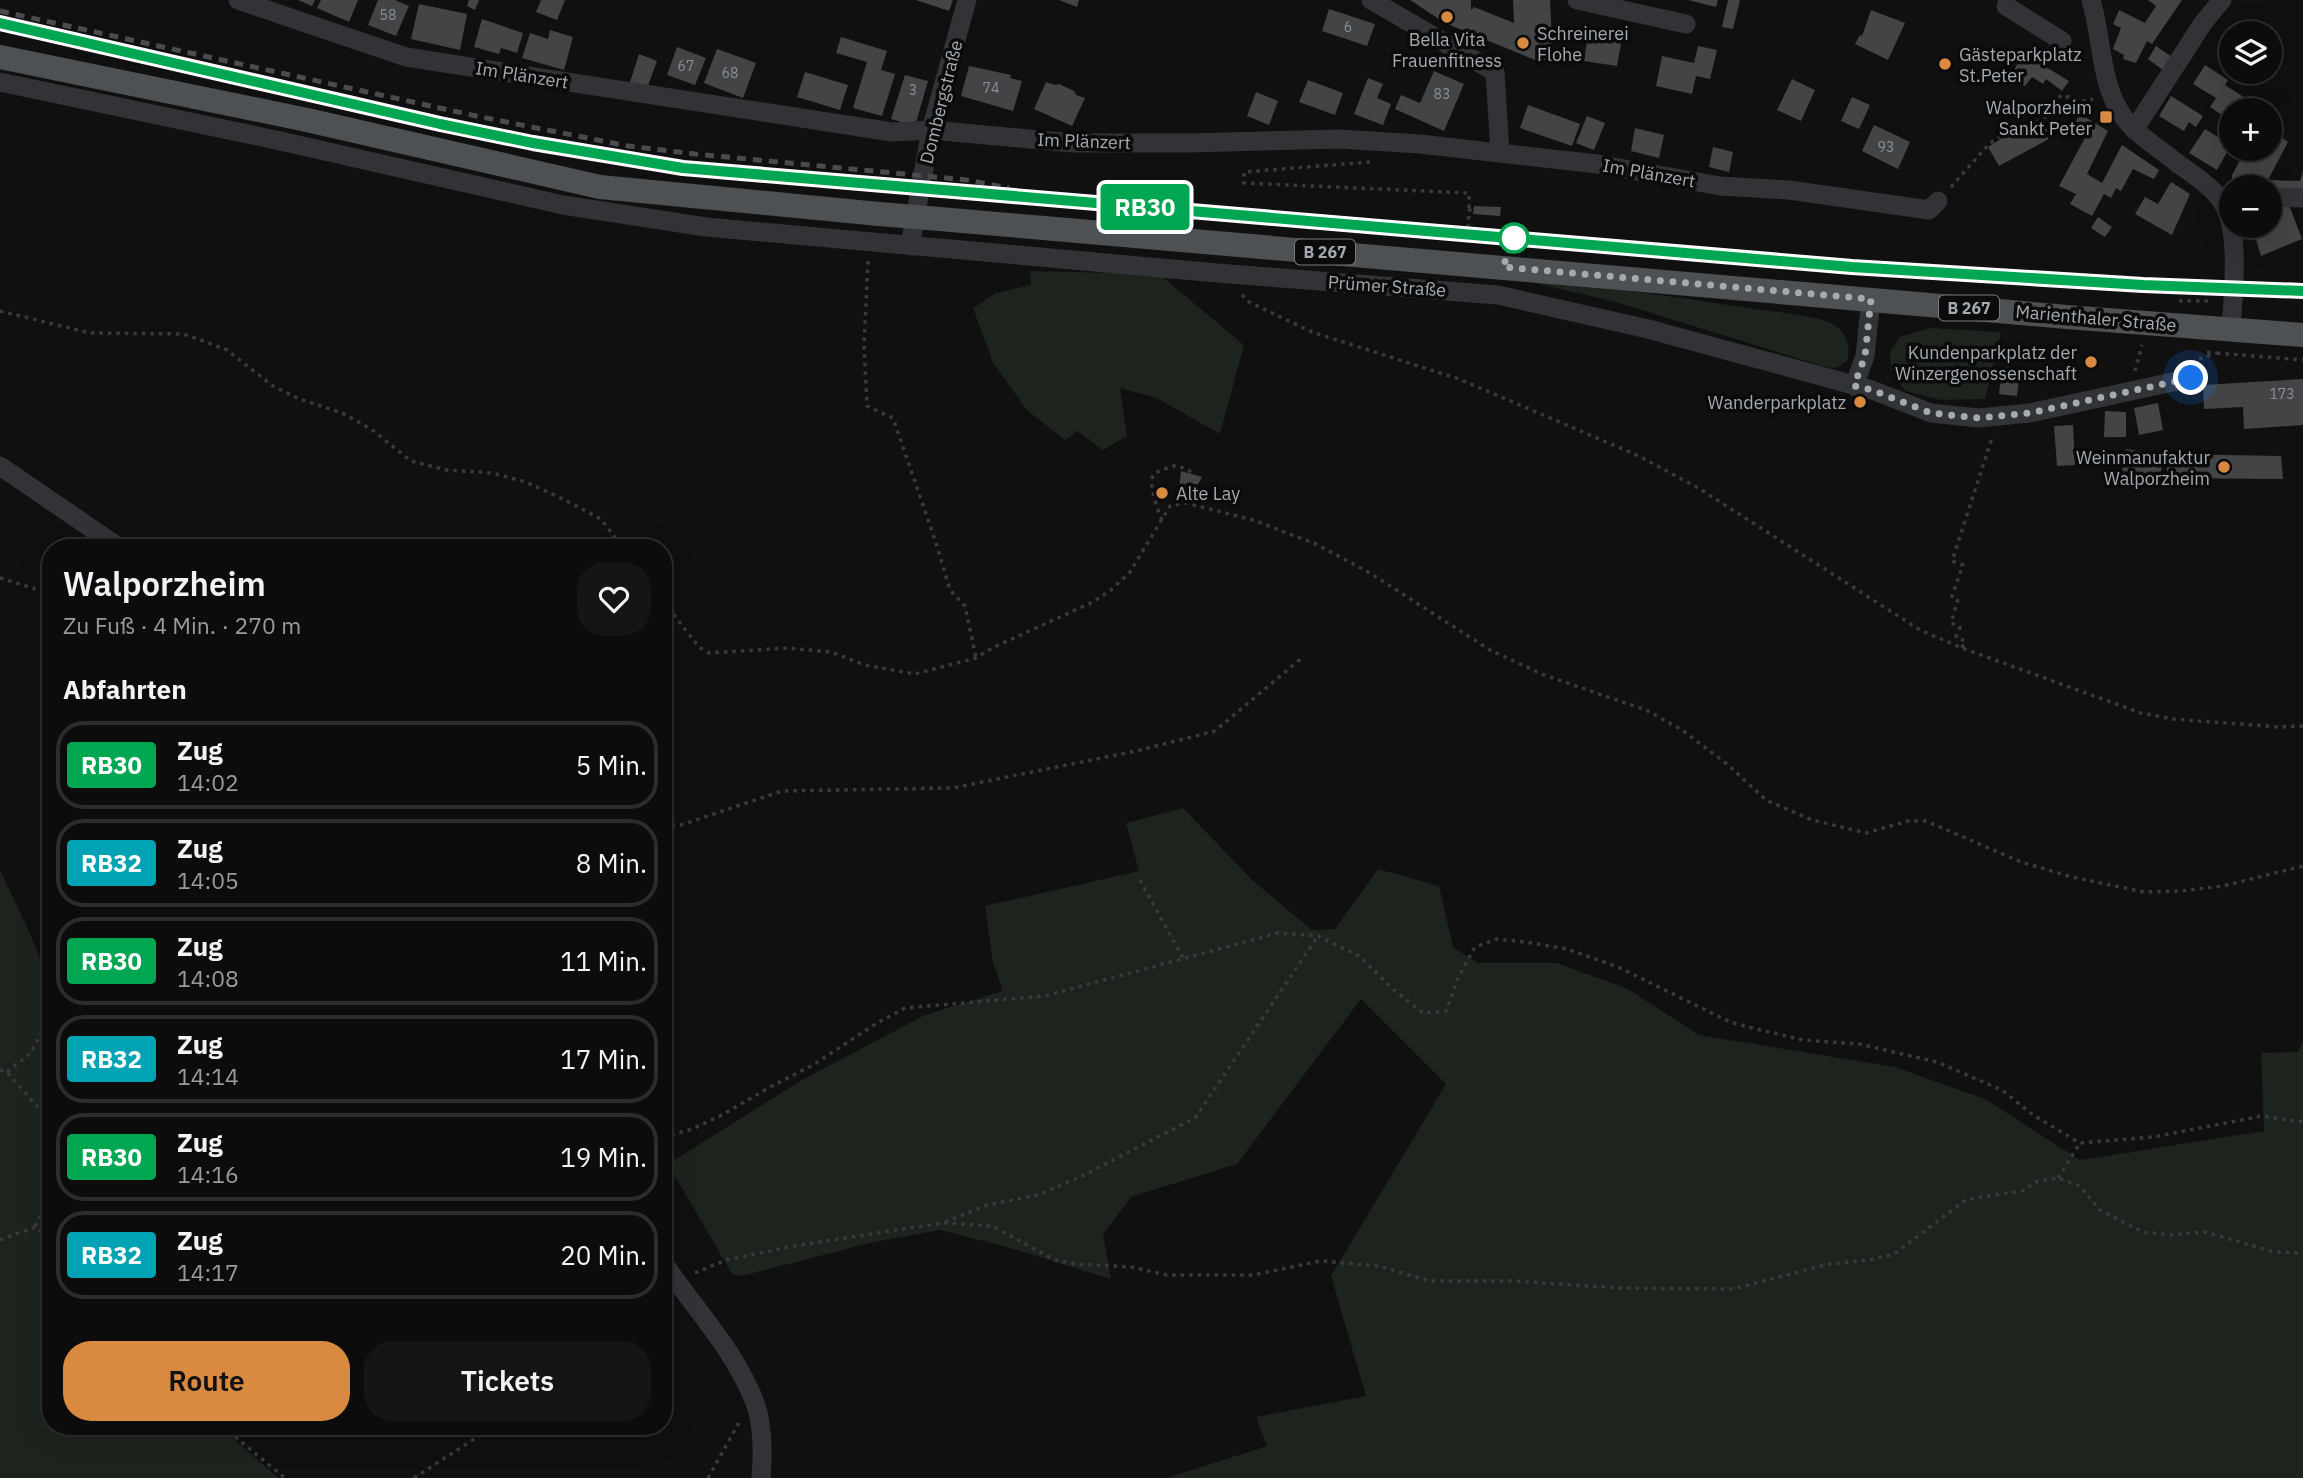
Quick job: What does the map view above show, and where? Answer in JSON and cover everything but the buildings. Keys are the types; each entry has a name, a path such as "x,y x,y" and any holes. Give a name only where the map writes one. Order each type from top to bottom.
{"main road":[{"name":"Marienthaler Straße","path":"0,57 307,120 600,187 879,214 2303,335"}],"street":[{"name":"Im Plänzert","path":"238,0 406,57 892,132 931,130 1073,143 1339,139 1597,164 1720,186 1788,190 1930,210 1937,201"},
{"name":"Dombergstraße","path":"910,246 931,130 967,0"},
{"path":"1371,0 1495,72 1500,153"},
{"path":"1577,0 1686,24"},
{"path":"2091,0 2098,22 2101,57 2112,95 2123,117 2134,130 2219,195"},
{"path":"2134,130 2203,23 2222,0"},
{"path":"2006,6 2062,41"},
{"name":"Prümer Straße","path":"0,82 276,140 563,205 706,227 1217,273 1498,295 1648,329 1872,390 1931,413 1978,418 2030,413 2191,378"},
{"path":"2282,197 2303,198"},
{"path":"2231,329 2233,238"},
{"path":"1854,386 1865,356 1871,299"},
{"path":"0,466 107,539"},
{"path":"672,1275 720,1338 756,1405 761,1438 761,1478"}],"path":[{"path":"1937,201 1989,144 2013,128 2043,120 2062,95 2083,102 2112,95"},
{"path":"1377,162 1244,172 1244,183 1469,194 1471,210 1468,228"},
{"path":"869,241 864,344 867,406 892,418 950,590 965,606 975,658"},
{"path":"1217,273 1249,302 1312,332 1459,379 1639,456 1700,489 1920,629 1962,649 2141,713 2173,719 2279,727 2303,726"},
{"path":"0,311 90,333 183,334 228,350 273,386 299,399 342,413 371,429 411,461 447,470 492,473 514,479 567,501 601,519 617,539"},
{"path":"2133,378 2142,344 2150,345"},
{"path":"2217,354 2303,360"},
{"path":"1962,649 1965,640 1956,637 1960,627 1951,623 1958,599 1952,596 1963,565 1952,561 1999,416"},
{"path":"1162,520 1154,496 1154,474 1176,465 1192,472"},
{"path":"672,612 699,647 709,653 788,648 831,652 865,665 915,674 975,658 1093,602 1130,572 1170,506 1186,503 1253,520 1316,544 1370,573 1490,649 1544,675 1646,710 1682,730 1727,764 1766,800 1812,820 1866,833 1908,821 1926,821 2021,862 2072,877 2144,892 2223,886 2303,866"},
{"path":"0,578 42,592"},
{"path":"672,826 681,825 782,791 953,788 1136,751 1216,731 1303,657"},
{"path":"1140,880 1183,958"},
{"path":"672,1135 692,1129 722,1115 813,1065 905,1008 1045,996 1279,933 1318,936 1359,956 1394,990 1423,1013 1446,1011 1458,978 1475,947 1487,941 1497,939 1567,949 1618,967 1730,1021 1803,1040 1858,1044 1937,1062 2001,1090 2033,1115 2080,1143 2153,1137 2262,1116 2303,1122"},
{"path":"943,1223 987,1205 1038,1195 1082,1176 1195,1118 1318,936"},
{"path":"7,1072 31,1053 42,1032"},
{"path":"0,1069 7,1072 42,1112"},
{"path":"2057,1178 2080,1143"},
{"path":"678,1283 694,1273 726,1261 794,1246 943,1223 992,1226 1055,1260 1131,1267 1167,1275 1253,1275 1320,1261 1378,1266 1429,1281 1513,1281 1620,1288 1733,1289 1829,1264 1871,1260 1894,1254 1964,1202 2022,1191 2038,1181 2057,1178 2080,1186 2101,1210 2143,1232 2169,1235 2205,1231 2274,1252 2303,1252"},
{"path":"0,1240 35,1227 42,1214"},
{"path":"35,1227 42,1233"},
{"path":"708,1478 739,1420 756,1405"},
{"path":"233,1435 285,1478"},
{"path":"414,1478 480,1435"}],"shaded area":[{"path":"1030,271 1159,274 1244,345 1220,434 1157,398 1120,388 1127,436 1103,450 1077,431 1065,440 1027,410 993,363 973,308 996,293 1031,285"},
{"path":"1526,281 1644,293 1819,319 1834,325 1845,336 1849,350 1847,361 1836,368 1826,367 1616,302"},
{"path":"1931,328 2001,332 1985,399 1941,400 1905,391 1891,369 1890,352 1900,337"},
{"path":"1183,808 1252,880 1312,930 1335,929 1378,869 1439,886 1453,947 1478,963 1557,963 1628,989 1699,1035 1895,1067 1985,1099 2080,1160 2264,1131 2261,1053 2298,1052 2303,1041 2303,1478 1167,1478 1267,1446 1256,1417 1366,1396 1331,1276 1446,1084 1361,999 1237,1164 1131,1197 1103,1234 1111,1279 1007,1247 940,1230 874,1242 742,1276 732,1274 672,1171 672,1161 802,1080 925,1015 1003,991 993,962 985,906 1139,871 1126,823"},
{"path":"0,870 42,964 42,1435 229,1435 278,1478 0,1478"}],"railway":[{"path":"0,11 476,116 628,146 967,180 1009,188"},
{"path":"0,23 440,124 533,143 683,168 1851,267 2143,285 2303,291"}],"train":[{"name":"RB30","path":"0,23 440,124 533,143 683,168 1852,267 2143,285 2303,291"}],"place":[{"name":"Bella Vita Frauenfitness","path":"1447,17"},
{"name":"Schreinerei Flohe","path":"1523,43"},
{"name":"Gästeparkplatz St.Peter","path":"1945,64"},
{"name":"Walporzheim Sankt Peter","path":"2106,117"},
{"name":"Kundenparkplatz der Winzergenossenschaft","path":"2091,362"},
{"name":"Wanderparkplatz","path":"1860,402"},
{"name":"Weinmanufaktur Walporzheim","path":"2224,467"},
{"name":"Alte Lay","path":"1162,493"}],"route":[{"path":"1514,238 1503,267 1871,299 1865,356 1854,386 1872,390 1931,413 1978,418 2030,413 2191,378"}]}
